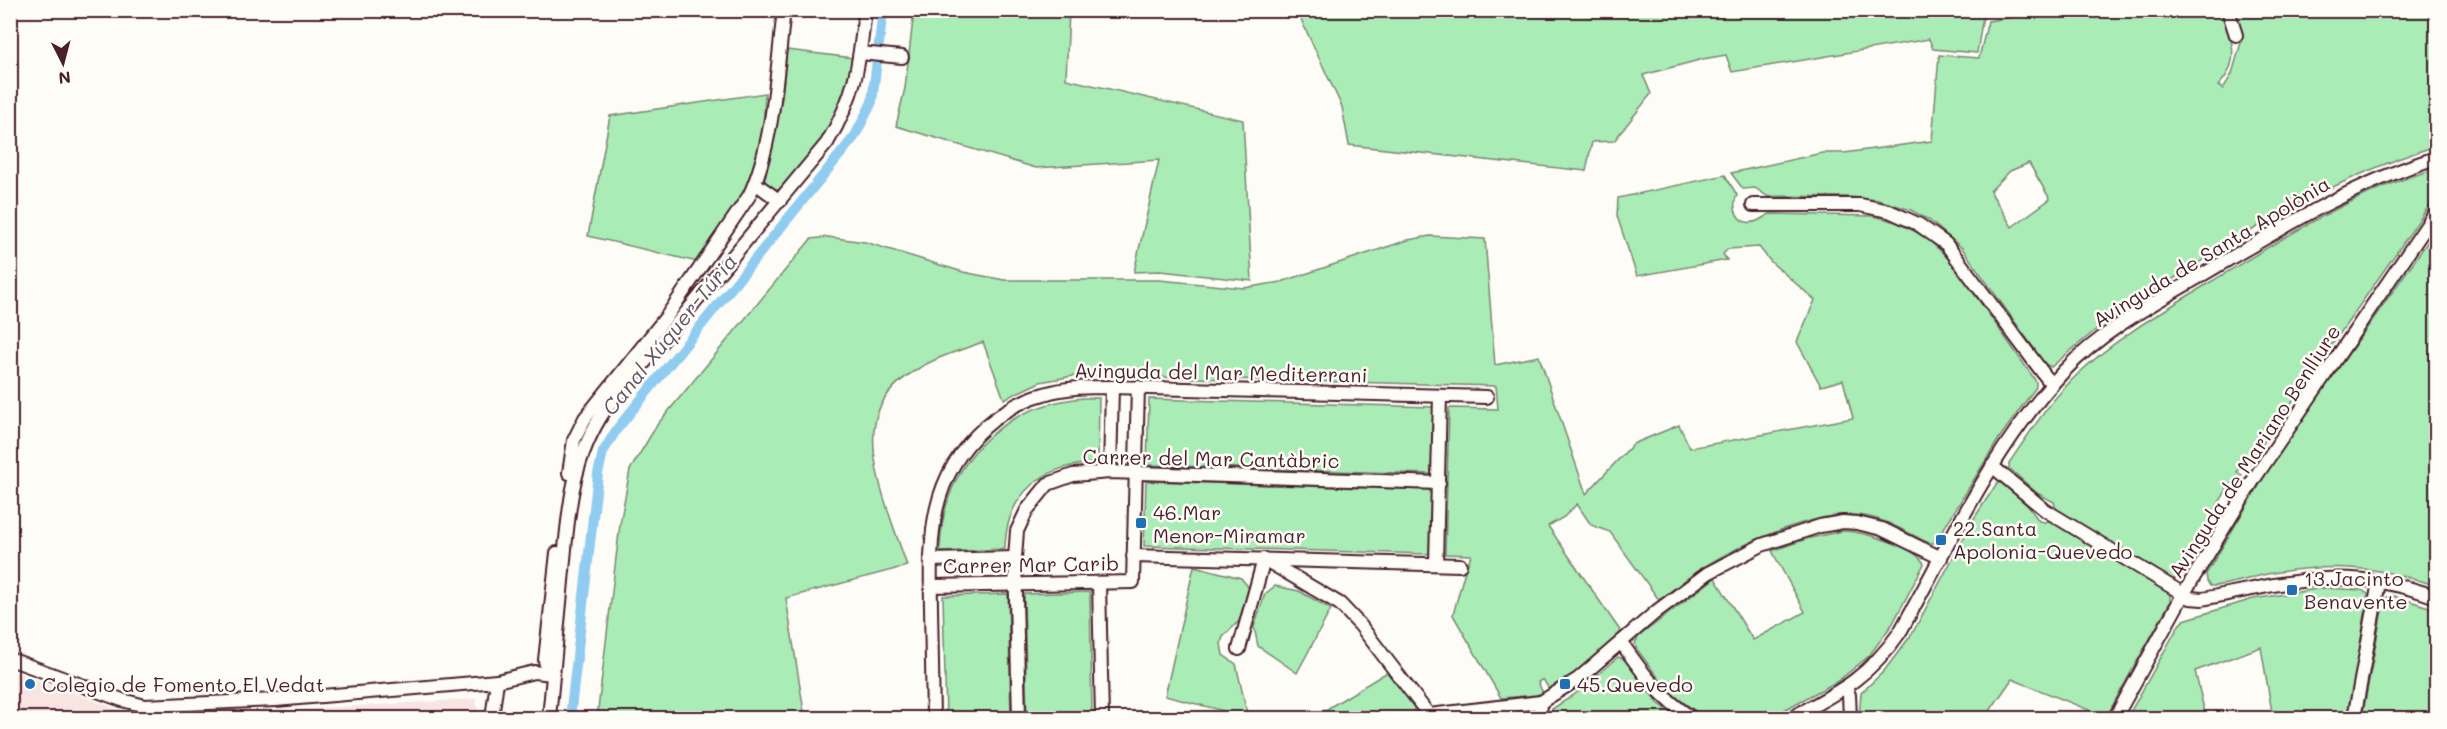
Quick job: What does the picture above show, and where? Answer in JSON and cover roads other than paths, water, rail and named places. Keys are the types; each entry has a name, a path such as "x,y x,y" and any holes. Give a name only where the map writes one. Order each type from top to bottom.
{"street":[{"path":"549,718 567,527 576,470 585,443 605,410 664,330 755,183 771,111 784,10"},
{"path":"10,659 102,693 145,706 276,700 496,681 540,670 544,660 557,550 574,440 595,404 780,201 827,143 840,120 856,79 865,10"},
{"path":"2228,10 2236,35"},
{"path":"860,53 901,57"},
{"name":"Avinguda de Santa Apolònia","path":"1791,718 1846,688 1869,671 1885,653 1992,466 2026,417 2052,385 2092,346 2119,325 2286,225 2396,171 2436,158"},
{"path":"755,183 780,201"},
{"path":"1753,205 1860,205 1888,211 1918,224 1947,244 2052,385"},
{"name":"Avinguda de Mariano Benlliure","path":"2115,718 2184,593 2254,479 2436,212"},
{"path":"1110,472 1112,387"},
{"name":"Avinguda del Mar Mediterrani","path":"933,718 930,560 932,528 952,466 970,440 1018,403 1043,394 1072,388 1112,387 1486,397"},
{"path":"1138,387 1133,556 1460,565"},
{"path":"1436,564 1440,396"},
{"path":"1992,466 2045,510 2190,598 2202,599 2270,584 2326,577 2379,582 2436,597"},
{"name":"Carrer del Mar Cantàbric","path":"1019,718 1015,558 1017,531 1027,510 1048,484 1072,475 1110,472 1439,483"},
{"path":"1264,560 1340,604 1360,624 1428,717 1541,702 1578,679 1657,612 1708,573 1762,545 1820,526 1843,522 1882,529 1941,558"},
{"name":"Carrer Mar Carib","path":"931,586 1133,582 1133,556"},
{"name":"Carrer Mar Carib","path":"930,560 1015,558"},
{"path":"1239,649 1264,560"},
{"path":"2354,718 2379,582"},
{"path":"1099,583 1102,718"},
{"path":"1621,642 1655,688 1670,704 1692,718"},
{"path":"544,660 547,670 553,674"},
{"path":"534,672 553,674"},
{"path":"492,718 496,681"},
{"path":"1846,688 1849,695 1850,718"},
{"path":"1540,718 1541,702"}],"waterway":[{"name":"Canal Xúquer-Túria","path":"570,718 598,474 603,452 617,429 855,136 872,102 883,10"}],"place":[{"name":"46.Mar Menor-Miramar","path":"1141,523"},
{"name":"22.Santa Apolonia-Quevedo","path":"1941,540"},
{"name":"13.Jacinto Benavente","path":"2292,590"},
{"name":"Colegio de Fomento El Vedat","path":"30,684"},
{"name":"45.Quevedo","path":"1565,684"}]}
